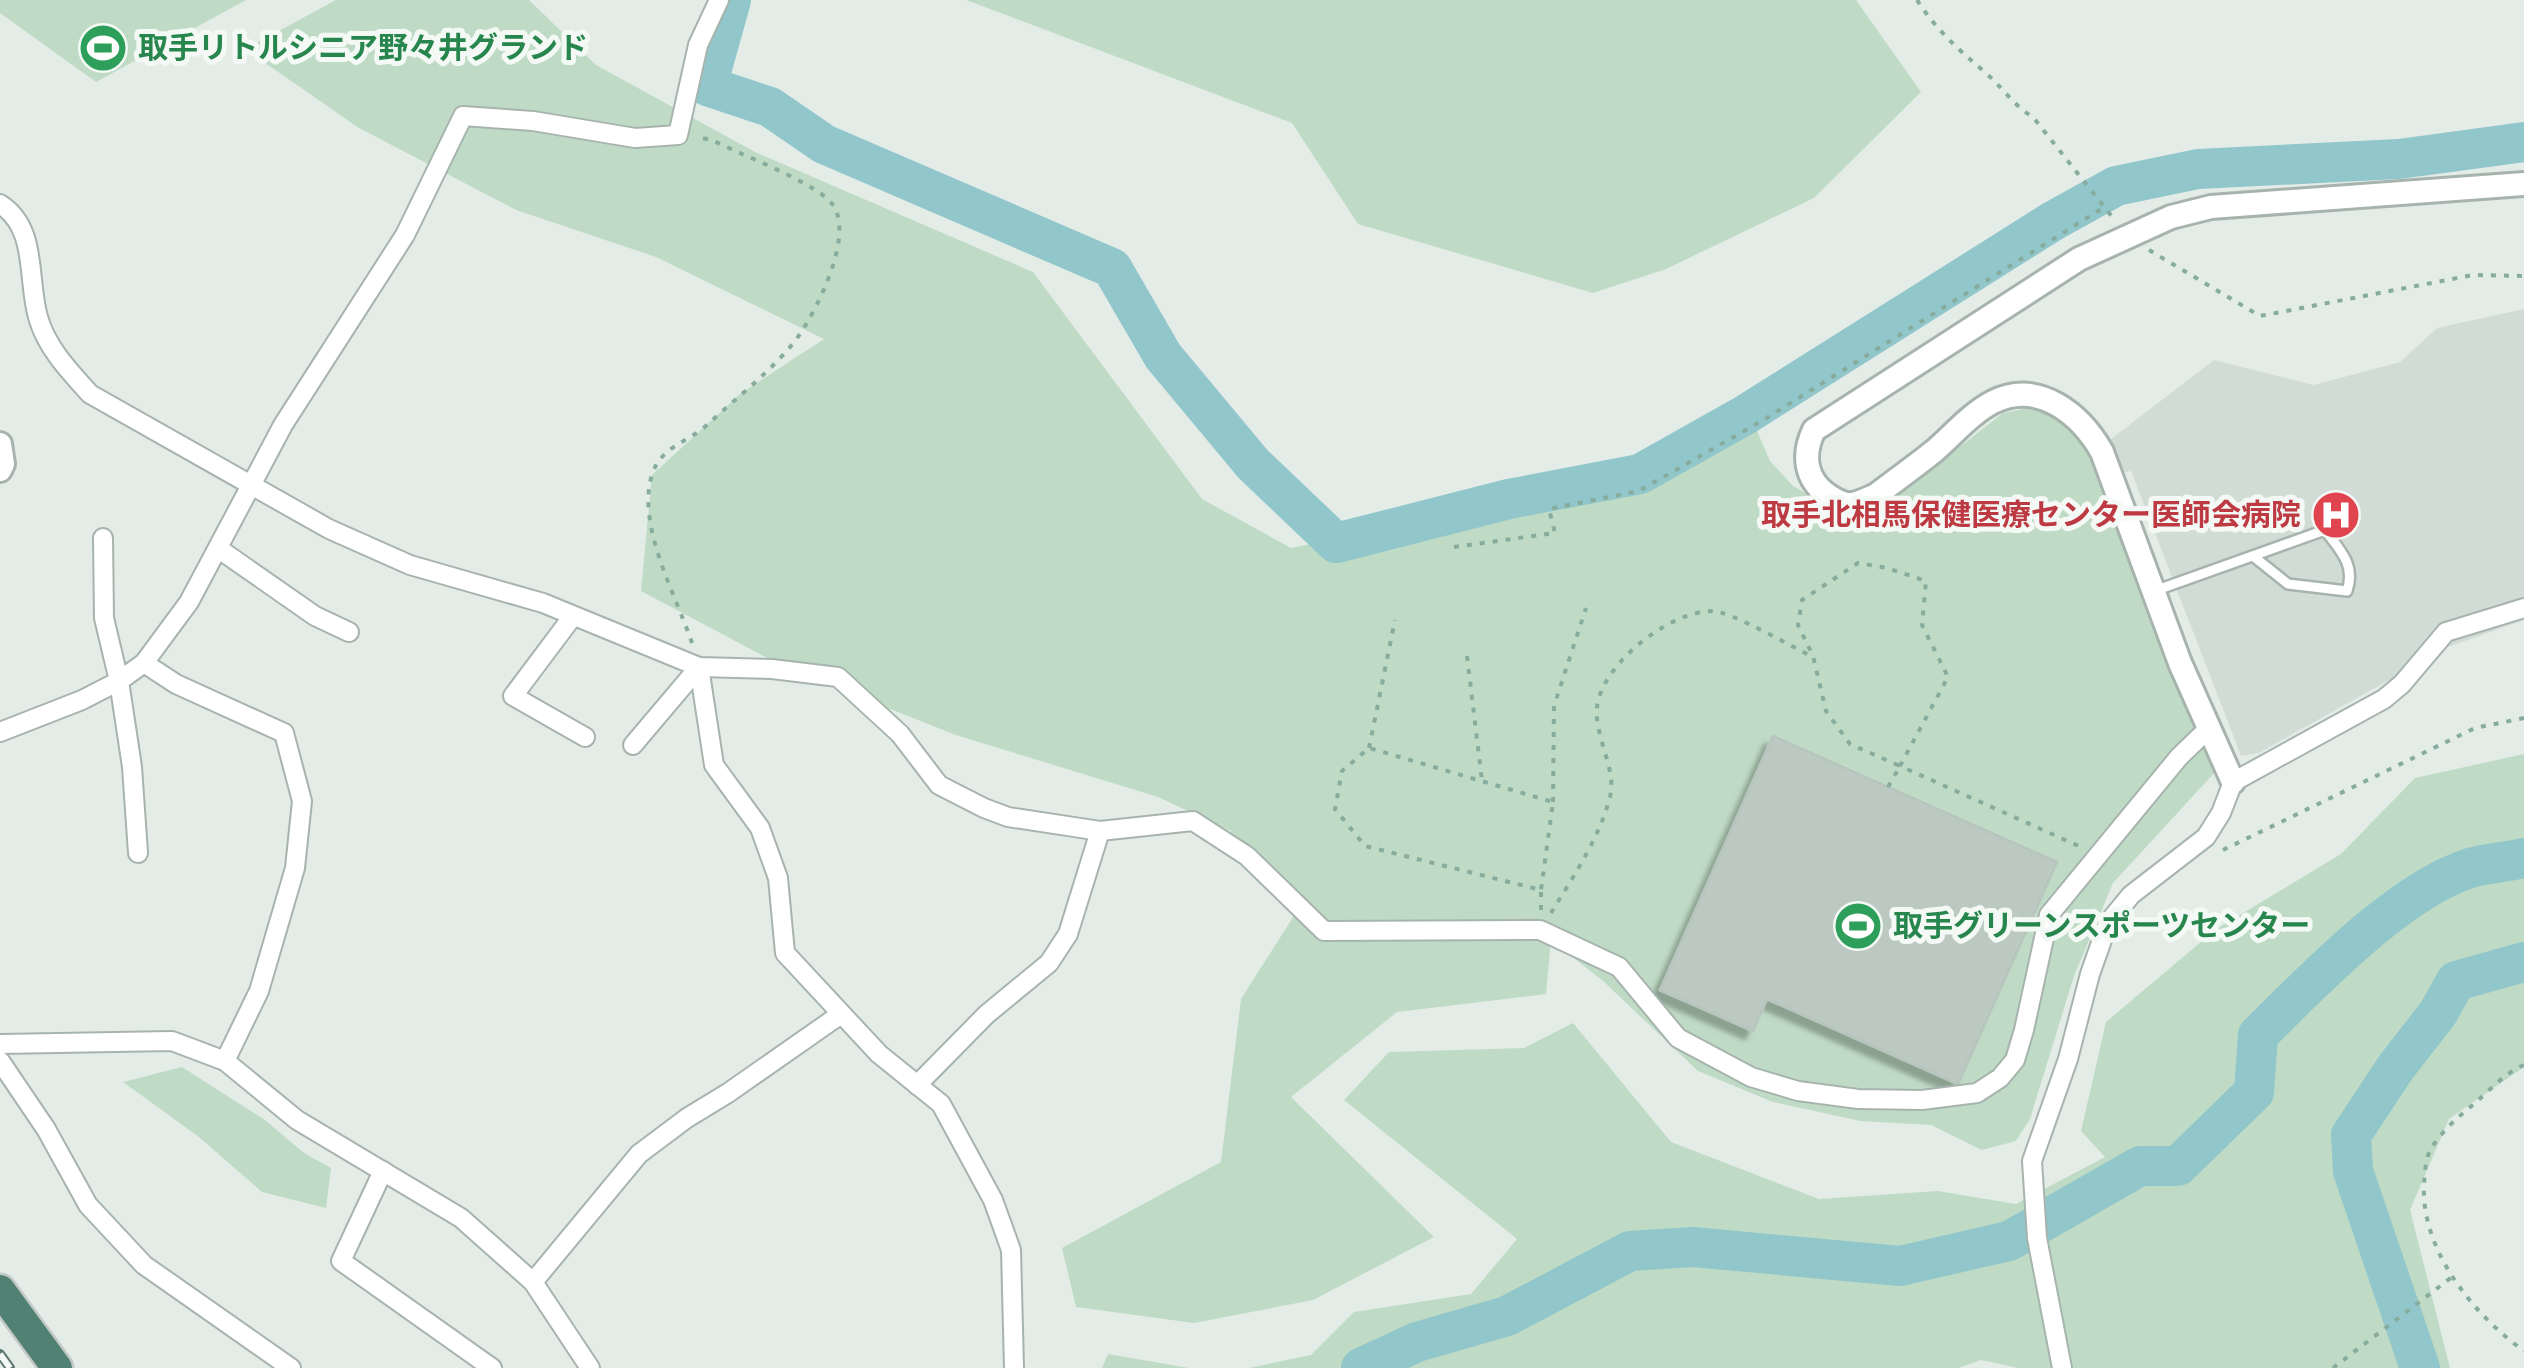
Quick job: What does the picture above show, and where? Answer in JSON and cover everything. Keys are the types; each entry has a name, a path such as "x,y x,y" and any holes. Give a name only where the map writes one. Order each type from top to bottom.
{"highway":[{"path":"0,1290 57,1368"}],"street":[{"path":"0,732 118,682 144,663 190,602 291,412 405,236 463,116 636,138 678,135 698,45 720,0"},
{"path":"2233,782 2208,729 2102,452 2089,430 2072,413 2050,400 2024,395 1996,400 1876,495 1854,504 1840,502 1814,485 1807,468 1807,444 1814,430 2078,259 2170,217 2211,207 2524,184"},
{"path":"0,204 10,210 24,229 38,319 62,364 90,394 329,528 410,565 543,604 699,667 772,669 838,677 900,734 939,784 966,800 1008,817 1100,832 1193,821 1247,856 1324,931 1540,930 1619,967 1678,1038 1751,1077 1798,1091 1922,1100 1977,1094 2000,1078 2015,1060 2050,914 2180,756 2208,729"},
{"path":"0,444 0,470"},
{"path":"102,538 104,618 132,767 138,853"},
{"path":"218,549 316,616 350,632"},
{"path":"2062,1368 2037,1238 2032,1161 2068,1059 2090,974 2108,924 2130,894 2206,837 2233,782 2384,699 2402,684 2446,632 2524,608"},
{"path":"573,616 512,696 585,737"},
{"path":"144,663 176,684 284,733 302,800 295,868 259,991 225,1061"},
{"path":"633,744 699,667"},
{"path":"699,667 714,765 760,828 778,878 785,952 878,1054 941,1104 993,1200 1010,1250 1014,1368"},
{"path":"917,1085 987,1014 1049,962 1068,934 1100,832"},
{"path":"533,1282 639,1154 841,1014"},
{"path":"0,1044 172,1041 225,1061 298,1120 461,1218 533,1282 590,1368"},
{"path":"0,1061 46,1129 88,1204 144,1265 291,1368"},
{"path":"384,1171 341,1261 492,1368"}],"lane":[{"path":"2154,591 2325,530 2348,562 2352,578 2347,591 2288,584 2253,556"}],"path":[{"path":"1917,0 1936,30 2032,117 2106,206 2125,235 2260,316 2472,276 2524,276"},
{"path":"678,135 712,140 790,178 832,203 840,223 828,278 799,336 696,435 666,450 652,475 648,515 699,667"},
{"path":"1454,547 1555,532 1549,510 1639,490 1765,419 2106,206"},
{"path":"1888,787 1900,766 1948,677 1922,625 1926,581 1858,563 1802,600 1798,625 1812,656 1826,711 1850,744 1900,766 2099,856"},
{"path":"1540,930 1541,890 1553,802 1554,706 1586,608"},
{"path":"1540,930 1593,842 1611,793 1597,704 1616,666 1680,617 1716,611 1812,656"},
{"path":"1395,620 1369,748 1342,771 1335,810 1365,846 1541,890"},
{"path":"1467,656 1482,781"},
{"path":"2217,853 2475,728 2524,718"},
{"path":"1369,748 1553,802"},
{"path":"2524,1065 2456,1119 2430,1150 2424,1198 2431,1236 2452,1277 2485,1321 2524,1351"},
{"path":"2333,1368 2452,1277"}],"shaded area":[{"name":"取手北相馬保健医療センター医師会病院","path":"2524,309 2524,620 2448,647 2259,753 2241,756 2131,471 2121,473 2111,439 2214,360 2314,385 2400,362 2437,328"}],"green space":[{"name":"取手リトルシニア野々井グランド","path":"0,0 246,0 96,82 0,13"},
{"path":"336,0 529,0 596,65 755,152 1033,272 1202,499 1291,548 1622,479 1747,408 1770,461 1793,486 1842,514 1889,502 2003,413 2028,408 2052,415 2072,427 2089,453 2154,633 2216,771 2113,883 2074,976 2030,1119 2016,1141 1982,1150 1931,1125 1860,1121 1773,1102 1698,1071 1603,981 1551,940 1546,994 1397,1012 1291,1097 1434,1237 1313,1300 1194,1323 1076,1307 1062,1248 1221,1162 1241,999 1297,911 1229,845 1231,831 1158,797 956,735 784,667 641,591 652,475 740,394 824,339 656,257 516,210 359,128 245,49"},
{"path":"966,0 1856,0 1921,92 1814,198 1666,269 1593,293 1358,224 1292,123"},
{"path":"2524,754 2524,1067 2449,1119 2410,1210 2450,1368 2018,1368 1981,1360 1959,1368 1249,1368 1311,1355 1354,1312 1471,1294 1517,1239 1344,1100 1389,1052 1524,1048 1573,1023 1671,1142 1819,1199 1938,1191 2016,1204 2105,1157 2081,1131 2106,1022 2215,930 2341,854 2415,778"},
{"path":"182,1067 331,1168 326,1208 262,1192 199,1137 123,1082"},
{"path":"1108,1354 1189,1368 1102,1368"}],"building":[{"name":"取手グリーンスポーツセンター","path":"1773,736 2057,862 1958,1084 1767,999 1753,1031 1660,990"}],"waterway":[{"path":"731,0 707,86 770,107 824,144 1112,268 1163,356 1253,464 1336,543 1509,499 1640,474 1745,415 2053,221 2116,186 2198,169 2399,159 2524,142"},
{"path":"1361,1368 1417,1342 1507,1316 1630,1251 1693,1247 1900,1266 2009,1241 2140,1166 2178,1166 2254,1092 2258,1035 2357,940 2414,896 2442,880 2470,868 2524,858"},
{"path":"2420,1368 2353,1171 2351,1135 2438,1013 2456,981 2524,962"}],"railway":[{"path":"0,1354 10,1368"}],"place":[{"name":"取手リトルシニア野々井グランド","path":"103,48"},
{"name":"取手北相馬保健医療センター医師会病院","path":"2336,515"},
{"name":"取手グリーンスポーツセンター","path":"1858,926"}]}
